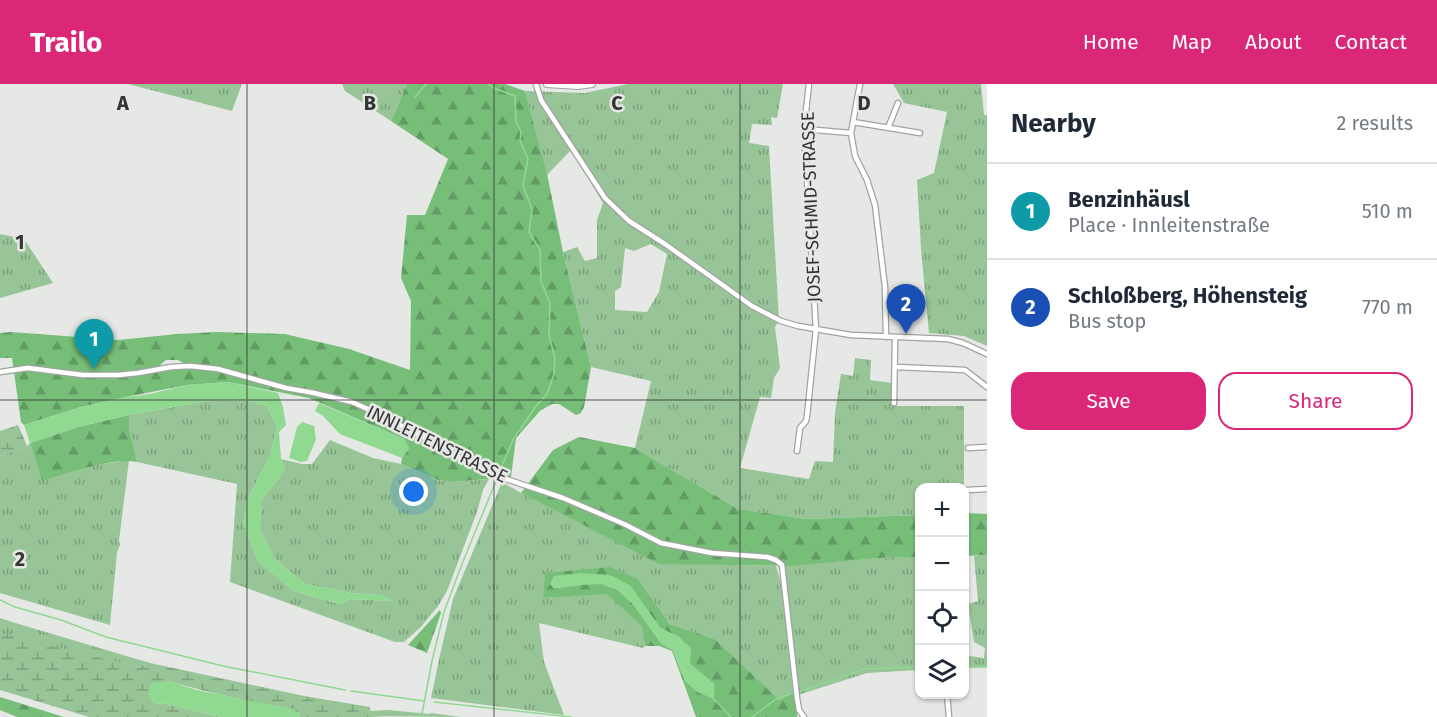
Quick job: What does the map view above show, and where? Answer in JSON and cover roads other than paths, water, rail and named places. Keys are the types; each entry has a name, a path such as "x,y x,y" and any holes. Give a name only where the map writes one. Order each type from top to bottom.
{"main road":[{"path":"547,84 578,86 592,84"}],"street":[{"path":"536,84 542,100 604,198 629,221 752,306 781,321 798,326 851,335 948,339 987,354"},
{"name":"JOSEF-SCHMID-STRASSE","path":"797,451 800,428 807,421 816,329 804,129 809,84"},
{"path":"860,84 851,133 855,156 876,205 885,287 886,337"},
{"path":"888,128 898,103"},
{"path":"853,122 921,133"},
{"path":"804,129 851,133"},
{"path":"894,403 896,337"},
{"name":"INNLEITENSTRASSE","path":"0,372 28,368 83,375 138,373 190,366 218,369 285,388 352,402 494,475 563,498 624,524 661,543 712,553 767,557 780,562 785,587 796,698 799,710 804,717"},
{"path":"896,367 965,369 987,387"},
{"path":"968,448 987,447"},
{"path":"969,490 987,489"},
{"path":"947,699 949,717"}],"waterway":[{"path":"415,97 426,84"},
{"path":"488,84 515,96 516,122 521,132 520,141 528,159 523,185 532,210 529,232 540,250 541,281 550,304 549,335 555,359 554,374 547,394 513,440 500,470"},
{"path":"419,717 422,714 444,612 496,481"},
{"path":"0,600 106,637 223,666 345,690"},
{"path":"798,692 865,669 915,667"},
{"path":"969,667 987,667"},
{"path":"351,691 424,701"},
{"path":"752,717 776,699 794,693"},
{"path":"714,699 731,717"},
{"path":"434,702 571,717"}],"place":[{"name":"Schloßberg, Höhensteig","path":"906,334"},
{"name":"Benzinhäusl","path":"94,369"}]}
